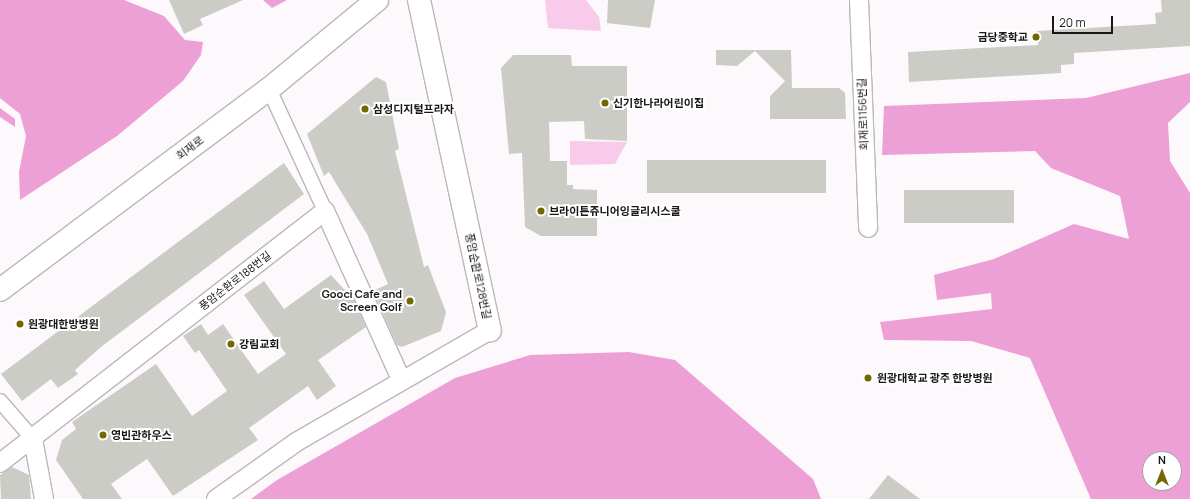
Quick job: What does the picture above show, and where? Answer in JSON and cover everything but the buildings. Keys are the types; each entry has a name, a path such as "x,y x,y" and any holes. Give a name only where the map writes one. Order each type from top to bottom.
{"main road":[{"name":"회재로","path":"0,290 269,89 377,0"},
{"name":"풍암순환로128번길","path":"419,0 490,330"}],"street":[{"name":"회재로1156번길","path":"859,0 868,228"},
{"path":"269,89 401,379"},
{"name":"풍암순환로188번길","path":"0,463 33,439 325,211"},
{"name":"풍암순환로128번길","path":"216,499 298,441 401,379 490,330"},
{"path":"0,401 33,439 44,499"}],"shaded area":[{"path":"0,0 124,0 164,16 185,40 203,42 201,55 183,81 117,136 20,200 19,172 26,136 20,114 0,98"},
{"path":"263,0 287,0 272,8"},
{"path":"545,0 586,0 599,17 601,31 548,28"},
{"path":"1190,73 1190,102 1168,123 1170,161 1190,193 1190,499 1091,499 1030,358 971,341 884,340 880,322 992,309 991,293 937,300 934,275 994,259 1074,224 1129,239 1120,196 1051,168 1035,151 882,155 884,106 1086,98"},
{"path":"0,108 15,119 15,127 0,117"},
{"path":"570,141 627,142 615,164 570,165"},
{"path":"629,352 675,360 813,479 821,499 251,499 277,480 455,378 530,355"}],"place":[{"name":"금당중학교","path":"1036,37"},
{"name":"신기한나라어린이집","path":"605,103"},
{"name":"삼성디지털프라자","path":"365,109"},
{"name":"브라이튼쥬니어잉글리시스쿨","path":"541,211"},
{"name":"Gooci Cafe and Screen Golf","path":"410,301"},
{"name":"원광대한방병원","path":"20,324"},
{"name":"강림교회","path":"231,344"},
{"name":"원광대학교 광주 한방병원","path":"868,378"},
{"name":"영빈관하우스","path":"103,435"}]}
